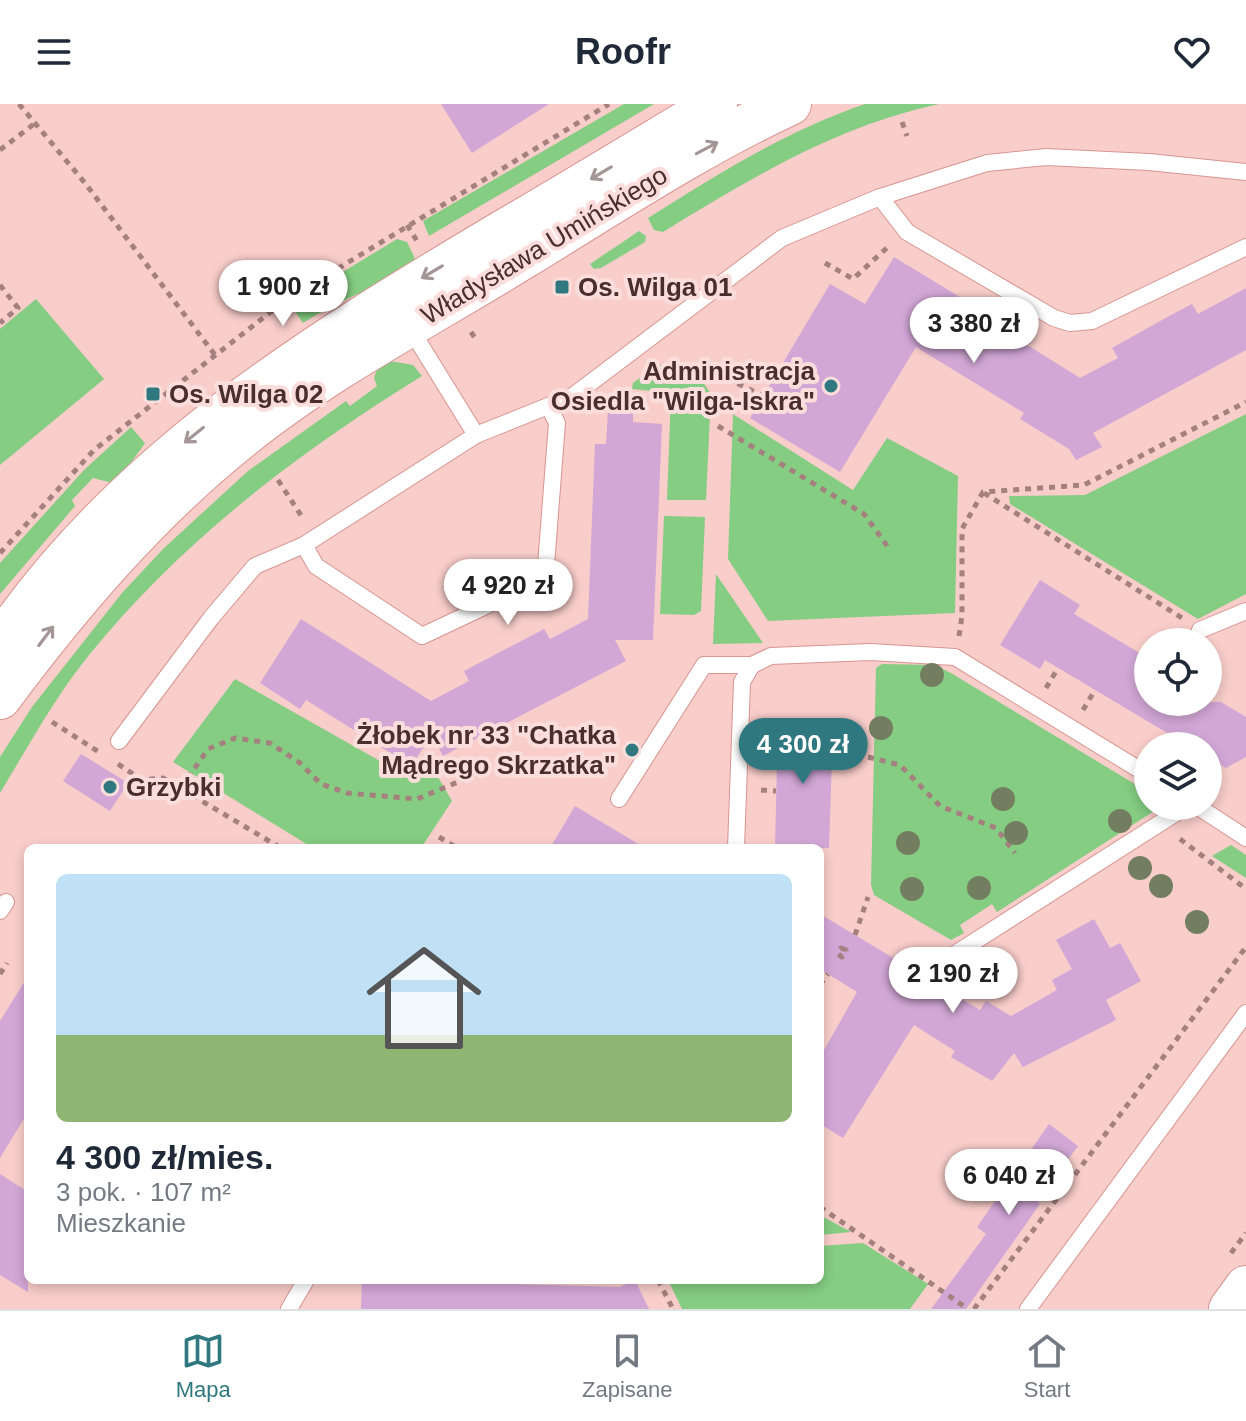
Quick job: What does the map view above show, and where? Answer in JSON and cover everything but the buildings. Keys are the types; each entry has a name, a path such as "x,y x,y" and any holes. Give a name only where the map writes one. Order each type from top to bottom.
{"street":[{"name":"Władysława Umińskiego","path":"0,644 26,606 122,500 191,437 243,397 357,318 716,104"},
{"name":"Władysława Umińskiego","path":"0,698 54,625 143,528 242,437 409,326 692,156 790,104"},
{"path":"1230,1309 1246,1287"}],"lane":[{"path":"119,741 211,618 255,566 304,545 476,435 549,407 586,388 782,238 880,197 987,163 1046,157 1149,162 1246,172"},
{"path":"880,197 907,232 1054,318 1070,323 1092,321 1246,247"},
{"path":"409,326 476,435"},
{"path":"304,545 316,566 422,636 545,578 557,423 549,407"},
{"path":"1205,628 1246,611"},
{"path":"619,799 704,665 752,665 771,656 870,652 955,657 1134,766"},
{"path":"736,844 742,682 752,665"},
{"path":"958,952 1165,820"},
{"path":"1218,820 1246,838"},
{"path":"1028,1309 1246,1013"},
{"path":"289,1309 304,1284"}],"path":[{"path":"19,104 85,183 215,355"},
{"path":"0,553 94,450 286,300 609,104"},
{"path":"902,122 907,136"},
{"path":"0,150 34,123"},
{"path":"825,263 853,279 896,240"},
{"path":"0,285 18,308 0,323"},
{"path":"716,373 763,396"},
{"path":"983,492 1084,485 1246,402"},
{"path":"718,426 864,514 888,547"},
{"path":"278,480 296,507"},
{"path":"983,492 1197,628"},
{"path":"955,657 962,616 962,529 983,492"},
{"path":"1042,695 1058,668"},
{"path":"1078,717 1095,690"},
{"path":"52,722 104,755"},
{"path":"181,788 208,749 235,738 254,739 285,751 321,784 347,793 417,799 477,774"},
{"path":"868,757 900,765 940,806 996,828 1015,853"},
{"path":"117,763 142,780 163,778 274,844"},
{"path":"1159,824 1246,889"},
{"path":"439,837 450,844"},
{"path":"855,935 868,897"},
{"path":"824,1210 971,1309 1246,947"},
{"path":"0,974 7,963"},
{"path":"824,980 828,974"},
{"path":"660,1284 673,1309"}],"green space":[{"path":"624,104 654,104 429,236 423,221"},
{"path":"865,104 939,104 901,114 830,140 729,192 663,232 654,230 648,218 727,170 780,140"},
{"path":"639,231 646,236 645,242 601,268 594,269 590,264"},
{"path":"397,239 407,242 417,263 303,323 292,307 295,301"},
{"path":"36,299 104,379 0,465 0,329"},
{"path":"390,361 413,365 422,376 286,468 202,537 163,574 125,613 77,671 0,793 0,757 32,707 122,593 163,549 248,471 346,401 350,406 377,386 374,378 378,366"},
{"path":"659,364 703,382 711,394 706,500 667,500 671,393 632,389 633,383"},
{"path":"733,414 853,490 887,438 958,476 955,613 768,621 728,559"},
{"path":"1246,414 1246,594 1198,619 1010,504 1009,496 1085,495"},
{"path":"131,427 145,443 116,484 93,478 72,500 75,506 0,594 0,563 84,470"},
{"path":"664,516 705,517 701,611 694,615 660,614"},
{"path":"716,574 763,643 713,644"},
{"path":"882,664 935,665 951,673 1134,784 1134,820 1140,820 997,912 992,904 960,925 964,933 951,940 874,895 871,885 876,668"},
{"path":"235,679 403,774 435,772 452,801 424,844 306,844 173,762"},
{"path":"1231,845 1246,855 1246,878 1212,856"},
{"path":"824,1217 851,1232 824,1235"},
{"path":"863,1243 928,1284 910,1309 682,1309 670,1284 824,1284 824,1246"}],"place":[{"name":"Os. Wilga 01","path":"562,287"},
{"name":"Administracja Osiedla \"Wilga-Iskra\"","path":"831,386"},
{"name":"Os. Wilga 02","path":"153,394"},
{"name":"Żłobek nr 33 \"Chatka Mądrego Skrzatka\"","path":"632,750"},
{"name":"Grzybki","path":"110,787"}]}
